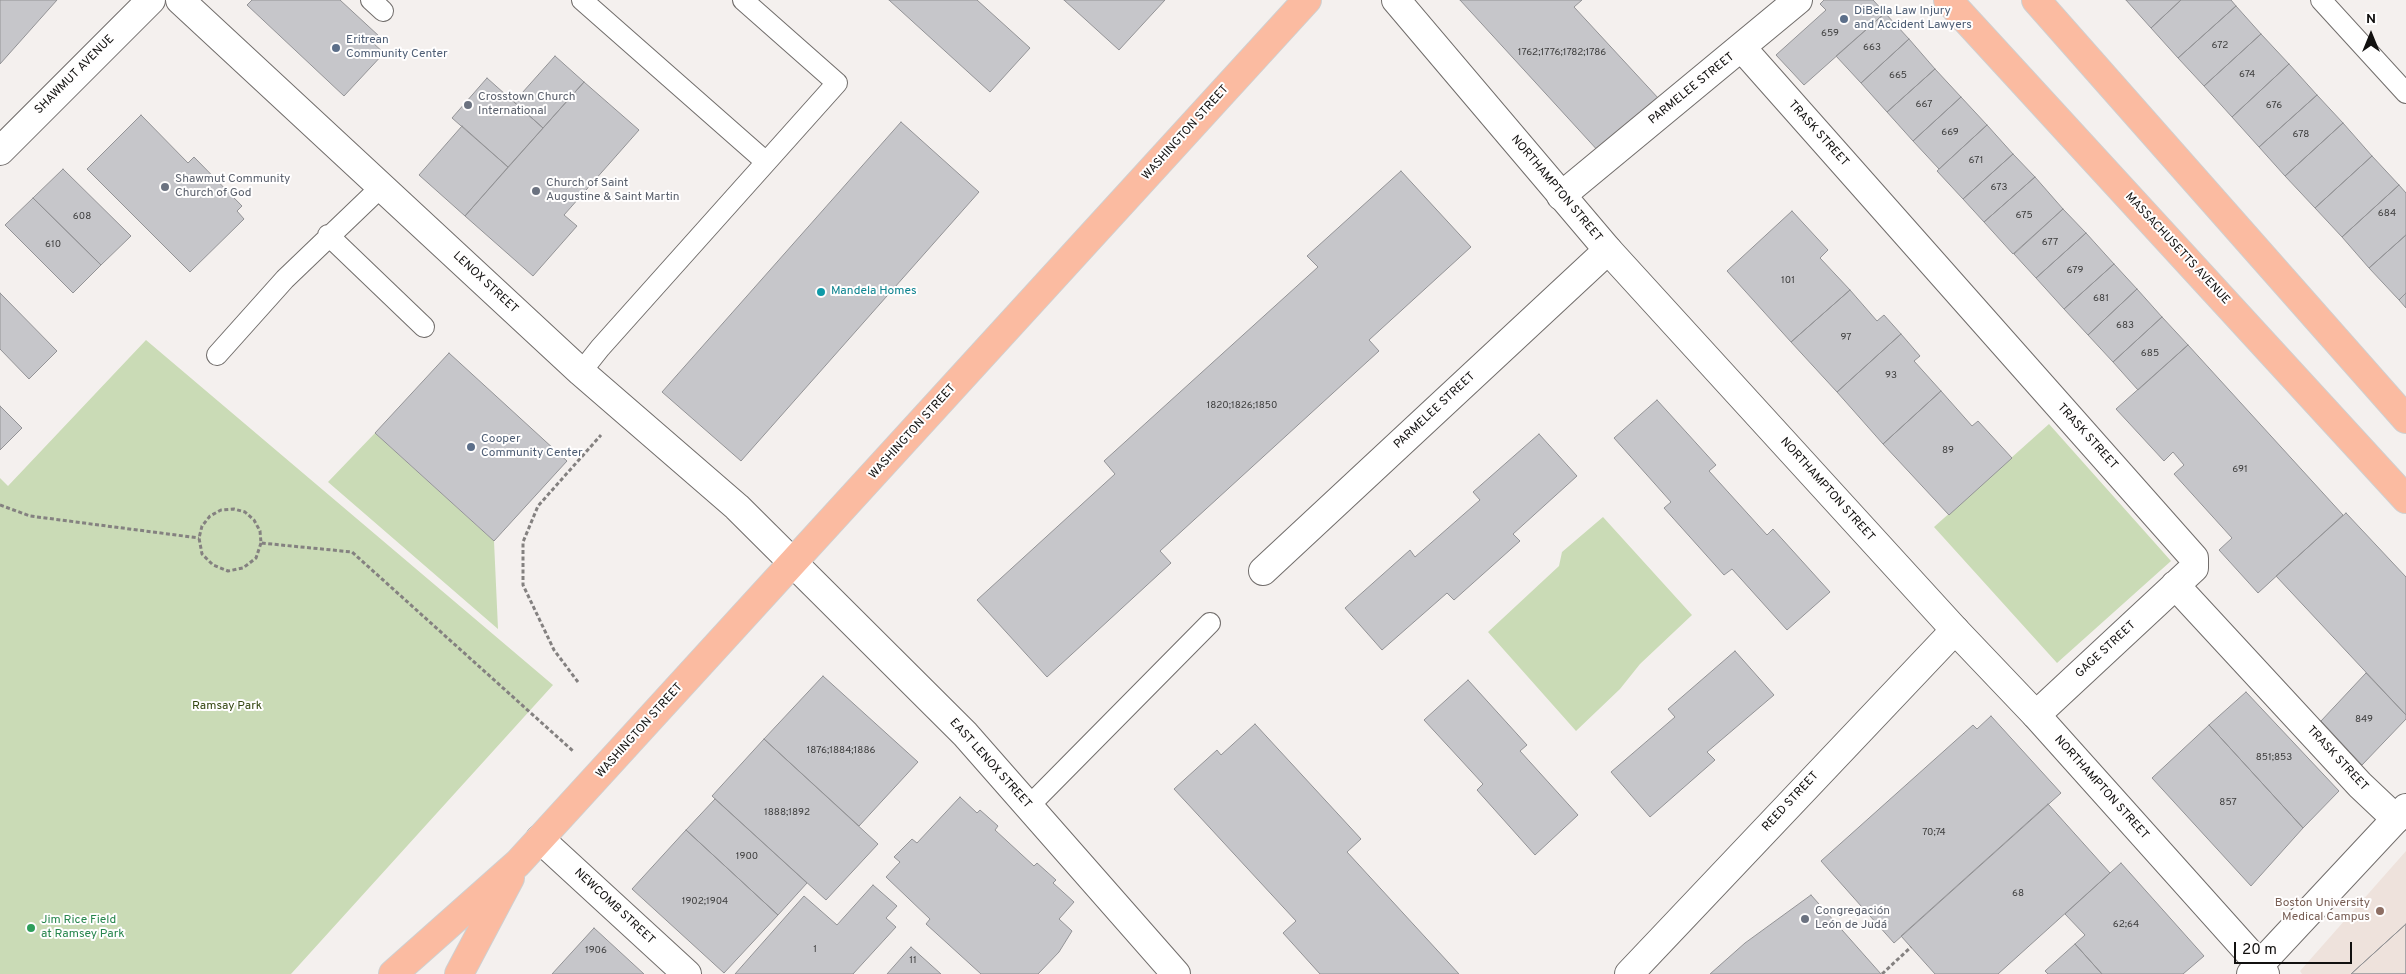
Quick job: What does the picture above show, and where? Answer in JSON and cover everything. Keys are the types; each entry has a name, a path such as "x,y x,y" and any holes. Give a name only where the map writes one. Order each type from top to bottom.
{"main road":[{"name":"WASHINGTON STREET","path":"393,974 518,863 1307,0"},
{"name":"MASSACHUSETTS AVENUE","path":"1948,0 2406,499"},
{"path":"2036,0 2406,420"},
{"name":"WASHINGTON STREET","path":"459,974 518,863"}],"street":[{"name":"SHAWMUT AVENUE","path":"0,151 151,0"},
{"name":"LENOX STREET","path":"180,0 581,372 737,507 793,564"},
{"name":"NORTHAMPTON STREET","path":"1396,0 1608,250 1955,630 2036,715 2259,971"},
{"name":"PARMELEE STREET","path":"1561,196 1798,0"},
{"name":"TRASK STREET","path":"1742,48 2194,558 2194,568 2175,585 2360,785 2401,814"},
{"name":"PARMELEE STREET","path":"1263,570 1608,250"},
{"name":"EAST LENOX STREET","path":"793,564 964,734 1176,974"},
{"name":"GAGE STREET","path":"2036,715 2175,585"},
{"name":"REED STREET","path":"1629,974 1955,630"},
{"path":"2259,971 2401,814"},
{"name":"NEWCOMB STREET","path":"540,839 687,974"}],"lane":[{"path":"582,0 766,162"},
{"path":"581,372 600,348 837,83 743,0"},
{"path":"2321,0 2406,93"},
{"path":"217,355 285,279 381,187"},
{"path":"328,236 424,327"},
{"path":"1029,806 1210,623"}],"path":[{"path":"578,682 554,650 523,585 523,542 538,506 604,432"},
{"path":"0,505 30,516 199,538"},
{"path":"234,509 245,512 254,520 260,531 261,543 256,558 243,568 228,570 213,565 202,554 199,538 202,526 210,516 221,510 234,509"},
{"path":"261,543 352,552 600,775"},
{"path":"1882,974 1911,947"}],"shaded area":[{"name":"Boston University Medical Campus","path":"2406,851 2406,974 2302,974 2300,971"}],"green space":[{"name":"Ramsay Park","path":"146,340 553,685 291,974 0,974 0,478 8,486"},
{"path":"2049,424 2171,561 2057,663 1934,527"},
{"path":"375,433 494,541 498,629 328,482"},
{"path":"1603,517 1692,615 1640,664 1620,689 1576,731 1488,632 1559,566 1562,552"}],"building":[{"path":"0,0 57,0 0,64"},
{"name":"Eritrean Community Center","path":"252,0 340,0 380,37 373,43 384,53 344,96 247,5"},
{"path":"889,0 977,0 1030,48 990,92"},
{"path":"1064,0 1165,0 1119,50"},
{"path":"1460,0 1582,0 1574,7 1659,99 1600,153"},
{"path":"1824,0 1873,0 1885,13 1804,85 1776,55 1826,10 1820,4"},
{"path":"2126,0 2181,0 2151,28"},
{"path":"2181,0 2231,0 2236,6 2178,58 2151,28"},
{"path":"2236,6 2261,34 2204,86 2178,58"},
{"path":"1885,13 1909,39 1861,83 1836,56"},
{"path":"2261,34 2289,64 2232,117 2204,86"},
{"path":"1909,39 1935,69 1887,112 1861,83"},
{"path":"555,56 584,82 543,128 514,102"},
{"path":"2289,64 2317,95 2259,147 2232,117"},
{"path":"1935,69 1961,97 1913,141 1887,112"},
{"path":"487,78 543,128 508,167 452,118"},
{"name":"Church of Saint Augustine & Saint Martin","path":"584,82 639,130 564,215 577,226 533,276 465,216"},
{"path":"2317,95 2343,123 2285,176 2259,147"},
{"path":"1961,97 1987,125 1939,169 1913,141"},
{"name":"Shawmut Community Church of God","path":"141,115 188,163 194,157 242,206 237,211 244,219 190,272 87,169"},
{"name":"Mandela Homes","path":"901,122 979,192 741,461 662,392"},
{"path":"2343,123 2372,156 2315,208 2285,176"},
{"path":"1987,125 2013,154 1963,199 1937,171"},
{"path":"462,126 508,167 465,216 419,175"},
{"path":"2013,154 2035,177 1984,222 1963,199"},
{"path":"2372,156 2399,185 2342,237 2315,208"},
{"path":"63,169 131,236 101,265 33,198"},
{"path":"1401,171 1471,247 1369,340 1379,351 1160,551 1171,563 1047,677 977,600 1115,474 1104,461 1318,267 1307,256"},
{"path":"2035,177 2063,209 2013,254 1984,222"},
{"path":"2399,185 2406,193 2406,235 2369,268 2342,237"},
{"path":"33,198 101,265 73,293 5,225"},
{"path":"2063,209 2086,233 2036,278 2014,254"},
{"path":"1792,211 1828,250 1820,258 1850,290 1791,342 1727,271"},
{"path":"2086,233 2114,264 2064,309 2036,278"},
{"path":"2406,235 2406,293 2399,300 2369,268"},
{"path":"2114,264 2137,289 2088,335 2064,309"},
{"path":"2137,289 2162,317 2113,362 2088,335"},
{"path":"1850,290 1877,321 1884,315 1901,334 1837,392 1791,342"},
{"path":"0,293 57,351 29,379 0,349"},
{"path":"2406,293 2406,308 2399,300"},
{"path":"2162,317 2188,345 2138,390 2113,362"},
{"path":"1901,334 1920,356 1914,361 1941,391 1883,444 1837,392"},
{"path":"2188,345 2343,515 2258,593 2219,550 2232,538 2174,474 2184,465 2173,452 2164,461 2116,409"},
{"name":"Cooper Community Center","path":"449,353 567,461 494,541 375,433"},
{"path":"1941,391 1972,426 1978,421 2012,458 1949,515 1883,444"},
{"path":"1657,400 1716,465 1709,471 1767,535 1773,529 1830,592 1787,630 1732,569 1724,575 1664,508 1671,502 1614,438"},
{"path":"0,406 22,428 0,450"},
{"path":"1539,434 1577,476 1513,534 1520,541 1454,600 1447,593 1382,650 1345,608 1410,550 1415,557 1480,500 1473,492"},
{"path":"2346,513 2406,577 2406,715 2276,576"},
{"path":"1735,651 1774,695 1707,752 1715,760 1650,817 1611,772 1675,717 1668,709"},
{"path":"2366,673 2406,715 2406,719 2362,765 2321,721"},
{"path":"823,676 918,762 859,826 764,739"},
{"path":"1468,680 1527,745 1520,751 1578,815 1535,855 1477,790 1483,784 1424,720"},
{"path":"2246,692 2339,791 2303,828 2209,725"},
{"path":"1991,716 2061,793 1894,943 1821,861 1973,725 1977,729"},
{"path":"1255,724 1361,839 1347,852 1459,974 1320,974 1283,933 1296,921 1174,789 1217,750 1221,755"},
{"path":"2209,725 2303,828 2251,886 2152,778"},
{"path":"764,739 878,844 826,900 712,796"},
{"path":"960,797 977,813 980,810 998,826 995,830 1034,866 1037,863 1056,880 1053,883 1074,902 1059,919 1072,931 1059,952 1038,974 981,974 926,924 930,919 886,877 900,862 894,857 912,839 917,843"},
{"path":"715,799 807,883 778,915 686,830"},
{"path":"2048,804 2110,873 1998,974 1935,974 1901,936"},
{"path":"686,830 778,915 724,973 632,889"},
{"path":"2121,863 2204,956 2183,974 2102,974 2075,944 2085,935 2065,914"},
{"path":"873,885 897,906 886,918 896,927 853,974 735,974 804,896 837,925"},
{"name":"Congregación León de Judá","path":"1811,895 1881,974 1710,974 1745,943"},
{"path":"2406,924 2406,974 2351,974"},
{"path":"2406,924 2406,974 2351,974"},
{"path":"594,928 644,974 552,974"},
{"path":"2075,944 2102,974 2048,974 2045,971"},
{"path":"911,947 941,974 887,974"}],"place":[{"name":"DiBella Law Injury and Accident Lawyers","path":"1844,19"},
{"name":"Eritrean Community Center","path":"336,48"},
{"name":"Crosstown Church International","path":"468,105"},
{"name":"Shawmut Community Church of God","path":"165,187"},
{"name":"Church of Saint Augustine & Saint Martin","path":"536,191"},
{"name":"Mandela Homes","path":"821,292"},
{"name":"Cooper Community Center","path":"471,447"},
{"name":"Boston University Medical Campus","path":"2380,911"},
{"name":"Congregación León de Judá","path":"1805,919"},
{"name":"Jim Rice Field at Ramsey Park","path":"31,928"}]}
